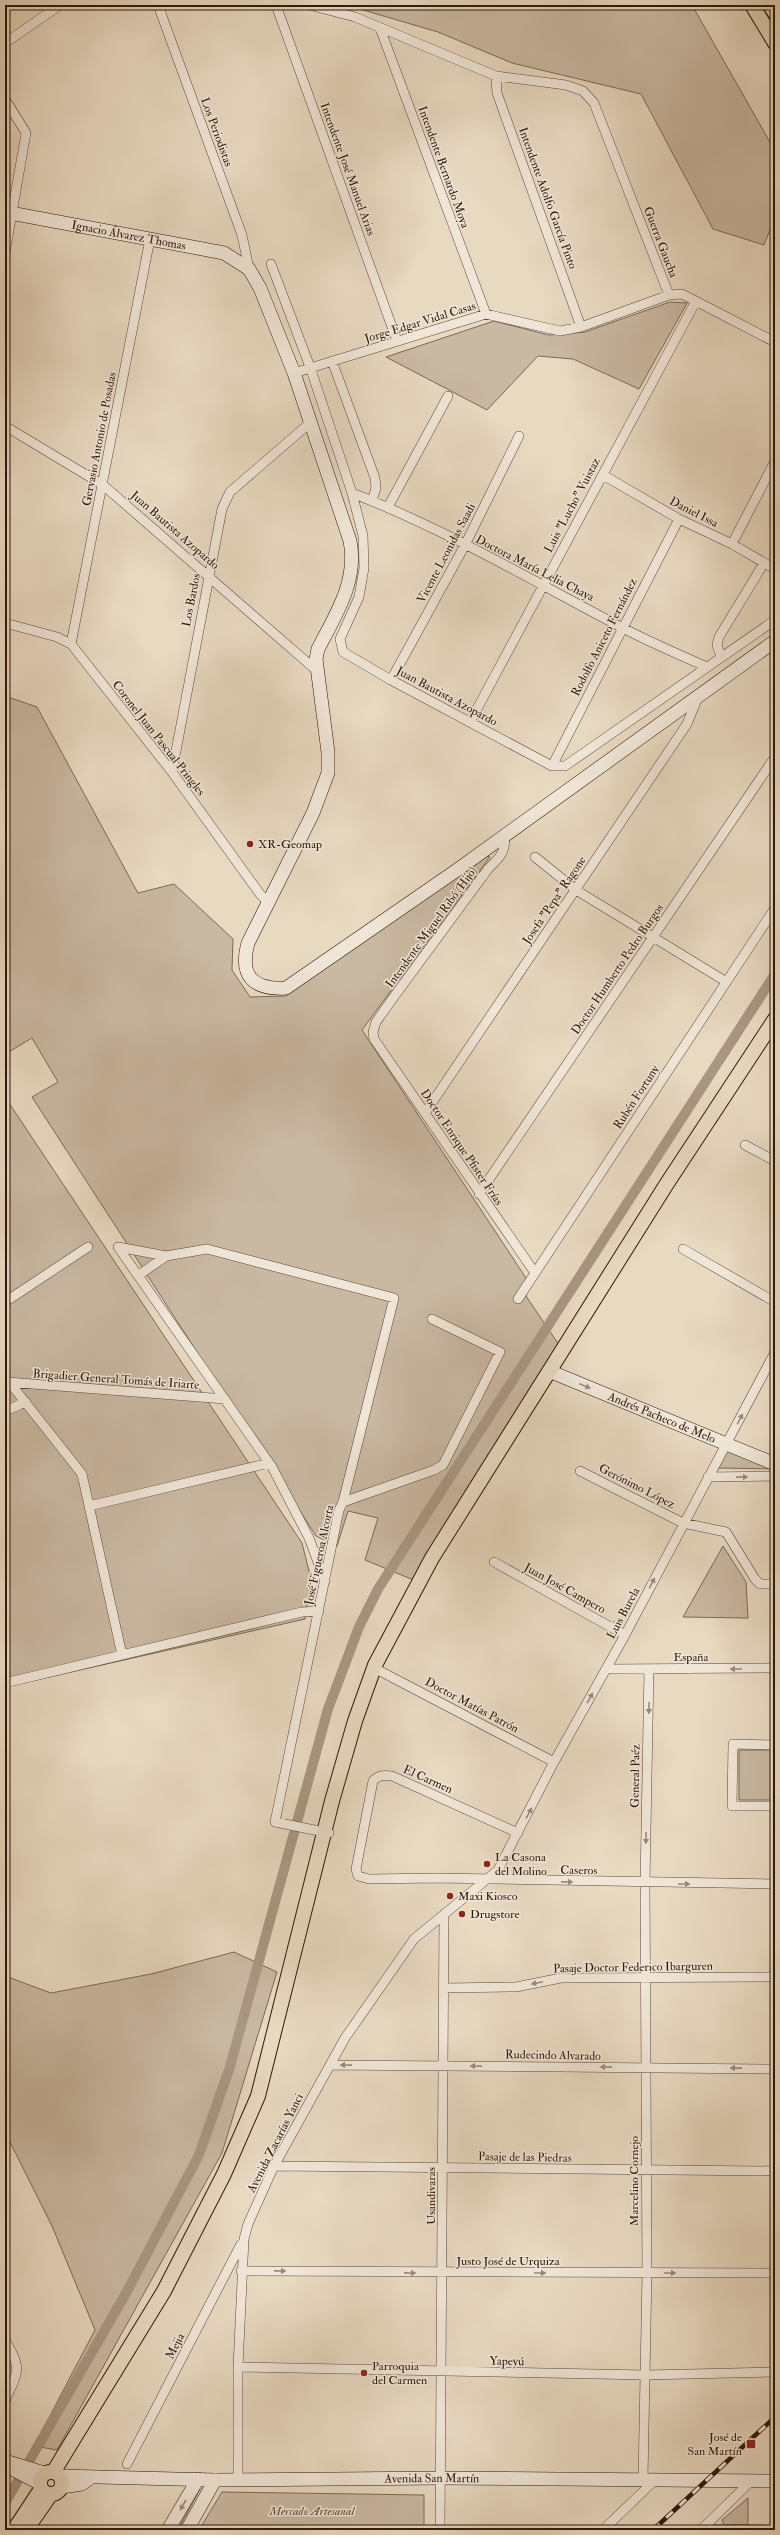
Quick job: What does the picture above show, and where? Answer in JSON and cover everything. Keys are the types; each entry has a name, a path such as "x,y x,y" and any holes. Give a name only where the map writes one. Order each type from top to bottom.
{"main road":[{"path":"752,5 775,43"},
{"path":"770,5 775,13"},
{"name":"Ignacio Álvarez Thomas","path":"9,213 224,254 249,269"},
{"path":"249,269 260,288 294,373 350,540 353,554 348,586 318,649 316,670 328,752 328,773 314,813 248,944 244,958 246,971 252,980 261,987 286,988 504,836 775,641"},
{"path":"327,1833 352,1747 378,1670 446,1548 552,1372 710,1117 775,1019"},
{"path":"14,2530 177,2279 249,2139 262,2108 355,1721 375,1665 432,1558 775,1032"},
{"name":"Andrés Pacheco de Melo","path":"552,1372 775,1464"},
{"path":"5,2462 47,2480"},
{"name":"Avenida San Martín","path":"47,2480 82,2484 90,2478 215,2480 442,2478 775,2481"},
{"path":"168,2530 198,2479"},
{"path":"26,2530 47,2480"},
{"path":"187,2530 215,2480"}],"street":[{"path":"5,43 60,5"},
{"name":"Los Periodistas","path":"158,5 242,235 249,269"},
{"name":"Intendente José Manuel Arias","path":"276,5 397,341"},
{"path":"310,5 355,17 496,76"},
{"name":"Intendente Bernardo Moya","path":"380,28 486,314"},
{"name":"Guerra Gaucha","path":"496,76 566,85 583,91 594,103 669,295 682,294 775,342"},
{"name":"Intendente Adolfo García Pinto","path":"496,76 497,93 582,327"},
{"path":"5,99 26,133 9,213 5,253"},
{"name":"Gervasio Antonio de Posadas","path":"71,644 150,239"},
{"path":"271,264 310,367 352,493"},
{"name":"Jorge Edgar Vidal Casas","path":"294,373 486,314 560,331 582,327 669,295"},
{"name":"Luis \"Lucho\" Vuistaz","path":"470,722 696,301"},
{"path":"332,361 375,478 376,488 372,501"},
{"path":"388,507 448,396"},
{"name":"Los Bardos","path":"172,772 208,575 222,509 230,492 310,422"},
{"name":"Juan Bautista Azopardo","path":"5,426 103,485 316,670"},
{"name":"Vicente Leonidas Saadi","path":"391,680 465,545 519,436"},
{"path":"732,544 775,461"},
{"name":"Daniel Issa","path":"603,475 679,519 732,544 775,569"},
{"name":"Juan Bautista Azopardo","path":"352,493 363,536 364,568 358,597 340,639 343,652 391,680 552,766"},
{"name":"Doctora María Lelia Chaya","path":"352,493 388,507 465,545 622,628 706,668"},
{"name":"Rodolfo Aniceto Fernández","path":"552,766 679,519"},
{"path":"721,657 717,645 719,637 764,563"},
{"path":"552,766 565,766 775,620"},
{"name":"Coronel Juan Pascual Pringles","path":"5,623 57,637 71,644 172,772 260,894 269,902"},
{"name":"Josefa \"Pepa\" Ragone","path":"425,1113 687,724 698,697"},
{"name":"Doctor Humberto Pedro Burgos","path":"480,1194 775,757"},
{"name":"Intendente Miguel Ribó (Hijo)","path":"373,1032 376,1022 393,998 488,869 500,856 506,845 504,836"},
{"path":"535,857 576,890 725,981"},
{"name":"Rubén Fortuny","path":"518,1299 725,981 775,908"},
{"name":"Doctor Enrique Pfister Frías","path":"373,1032 374,1038 535,1273"},
{"path":"745,1145 775,1161"},
{"path":"5,1302 88,1247"},
{"path":"325,1581 309,1538 269,1463 118,1247 166,1256 207,1249 394,1298 343,1502"},
{"path":"683,1249 775,1302"},
{"path":"139,1276 166,1256"},
{"name":"José Figueroa Alcorta","path":"327,1833 275,1822 339,1510 343,1502 434,1470 443,1465 500,1352 432,1319"},
{"name":"Luis Burela","path":"486,1880 498,1870 554,1762 625,1635 683,1523 727,1444 775,1352"},
{"path":"8,1382 26,1402 82,1474 122,1655"},
{"name":"Brigadier General Tomás de Iriarte","path":"8,1382 225,1399"},
{"path":"5,1411 26,1402"},
{"path":"89,1506 269,1463"},
{"name":"Gerónimo López","path":"580,1471 683,1523 726,1532 734,1541 754,1579 760,1584 775,1584"},
{"path":"708,1478 775,1476"},
{"name":"Juan José Campero","path":"494,1562 625,1635"},
{"path":"5,1683 302,1612 319,1611"},
{"name":"España","path":"606,1669 775,1668"},
{"name":"General Paéz","path":"645,1883 650,1669"},
{"name":"Doctor Matías Patrón","path":"378,1670 554,1762"},
{"path":"775,1745 734,1744 732,1806 775,1806"},
{"name":"El Carmen","path":"358,1876 356,1869 373,1781 377,1777 392,1776 518,1833"},
{"name":"Caseros","path":"358,1876 369,1879 437,1878 645,1883 775,1884"},
{"name":"Avenida Zacarías Yanci","path":"238,2479 238,2367 241,2271 244,2239 248,2224 274,2166 345,2038 414,1939 486,1880"},
{"name":"Marcelino Cornejo","path":"643,2479 647,2273 645,1883"},
{"name":"Usandivaras","path":"440,2530 443,2372 442,2168 444,1914"},
{"name":"Pasaje Doctor Federico Ibarguren","path":"444,1988 516,1987 561,1978 645,1979 775,1977"},
{"name":"Rudecindo Alvarado","path":"330,2064 775,2069"},
{"name":"Pasaje de las Piedras","path":"274,2166 646,2171 775,2171"},
{"name":"Mejia","path":"127,2464 244,2239"},
{"name":"Justo José de Urquiza","path":"241,2271 775,2274"},
{"path":"5,2340 16,2358 18,2369 5,2401"},
{"name":"Yapeyú","path":"238,2367 443,2372 646,2374 775,2372"},
{"path":"603,2530 656,2479"},
{"path":"702,2530 751,2481"},
{"path":"702,2530 775,2530"}],"green space":[{"path":"346,5 692,5 775,151 775,217 764,245 713,229 641,94 512,63 438,32"},
{"path":"670,302 687,303 639,389 573,359 538,356 487,410 386,357 494,321 549,335 585,332"},
{"path":"5,696 37,707 138,893 174,884 233,939 232,970 250,997 286,996 485,855 490,857 362,1030 530,1284 526,1296 561,1348 416,1581 365,1560 378,1518 348,1511 337,1546 316,1536 32,1097 58,1082 32,1038 7,1053 5,1051"},
{"path":"5,1097 302,1543 311,1579 305,1619 5,1687"},
{"path":"729,1447 774,1469 718,1468"},
{"path":"723,1546 746,1582 748,1618 683,1617"},
{"path":"739,1750 775,1750 775,1800 739,1800"},
{"path":"234,1952 277,1972 222,2153 57,2450 34,2446 95,2330 52,2226 10,2142 5,2137 5,1976 51,1993 151,1974"},
{"path":"200,2489 178,2530 171,2530 198,2490"},
{"name":"Mercado Artesanal","path":"222,2492 424,2495 424,2530 199,2530"},
{"path":"748,2498 748,2525 724,2525 722,2520"}],"waterway":[{"path":"5,2503 125,2295 199,2155 229,2070 328,1709 359,1627 378,1589 775,974"}],"railway":[{"path":"653,2530 775,2417"}],"place":[{"name":"XR-Geomap","path":"250,844"},
{"name":"La Casona del Molino","path":"487,1864"},
{"name":"Maxi Kiosco","path":"450,1896"},
{"name":"Drugstore","path":"462,1914"},
{"name":"Parroquia del Carmen","path":"364,2373"},
{"name":"José de San Martín","path":"751,2444"}]}
